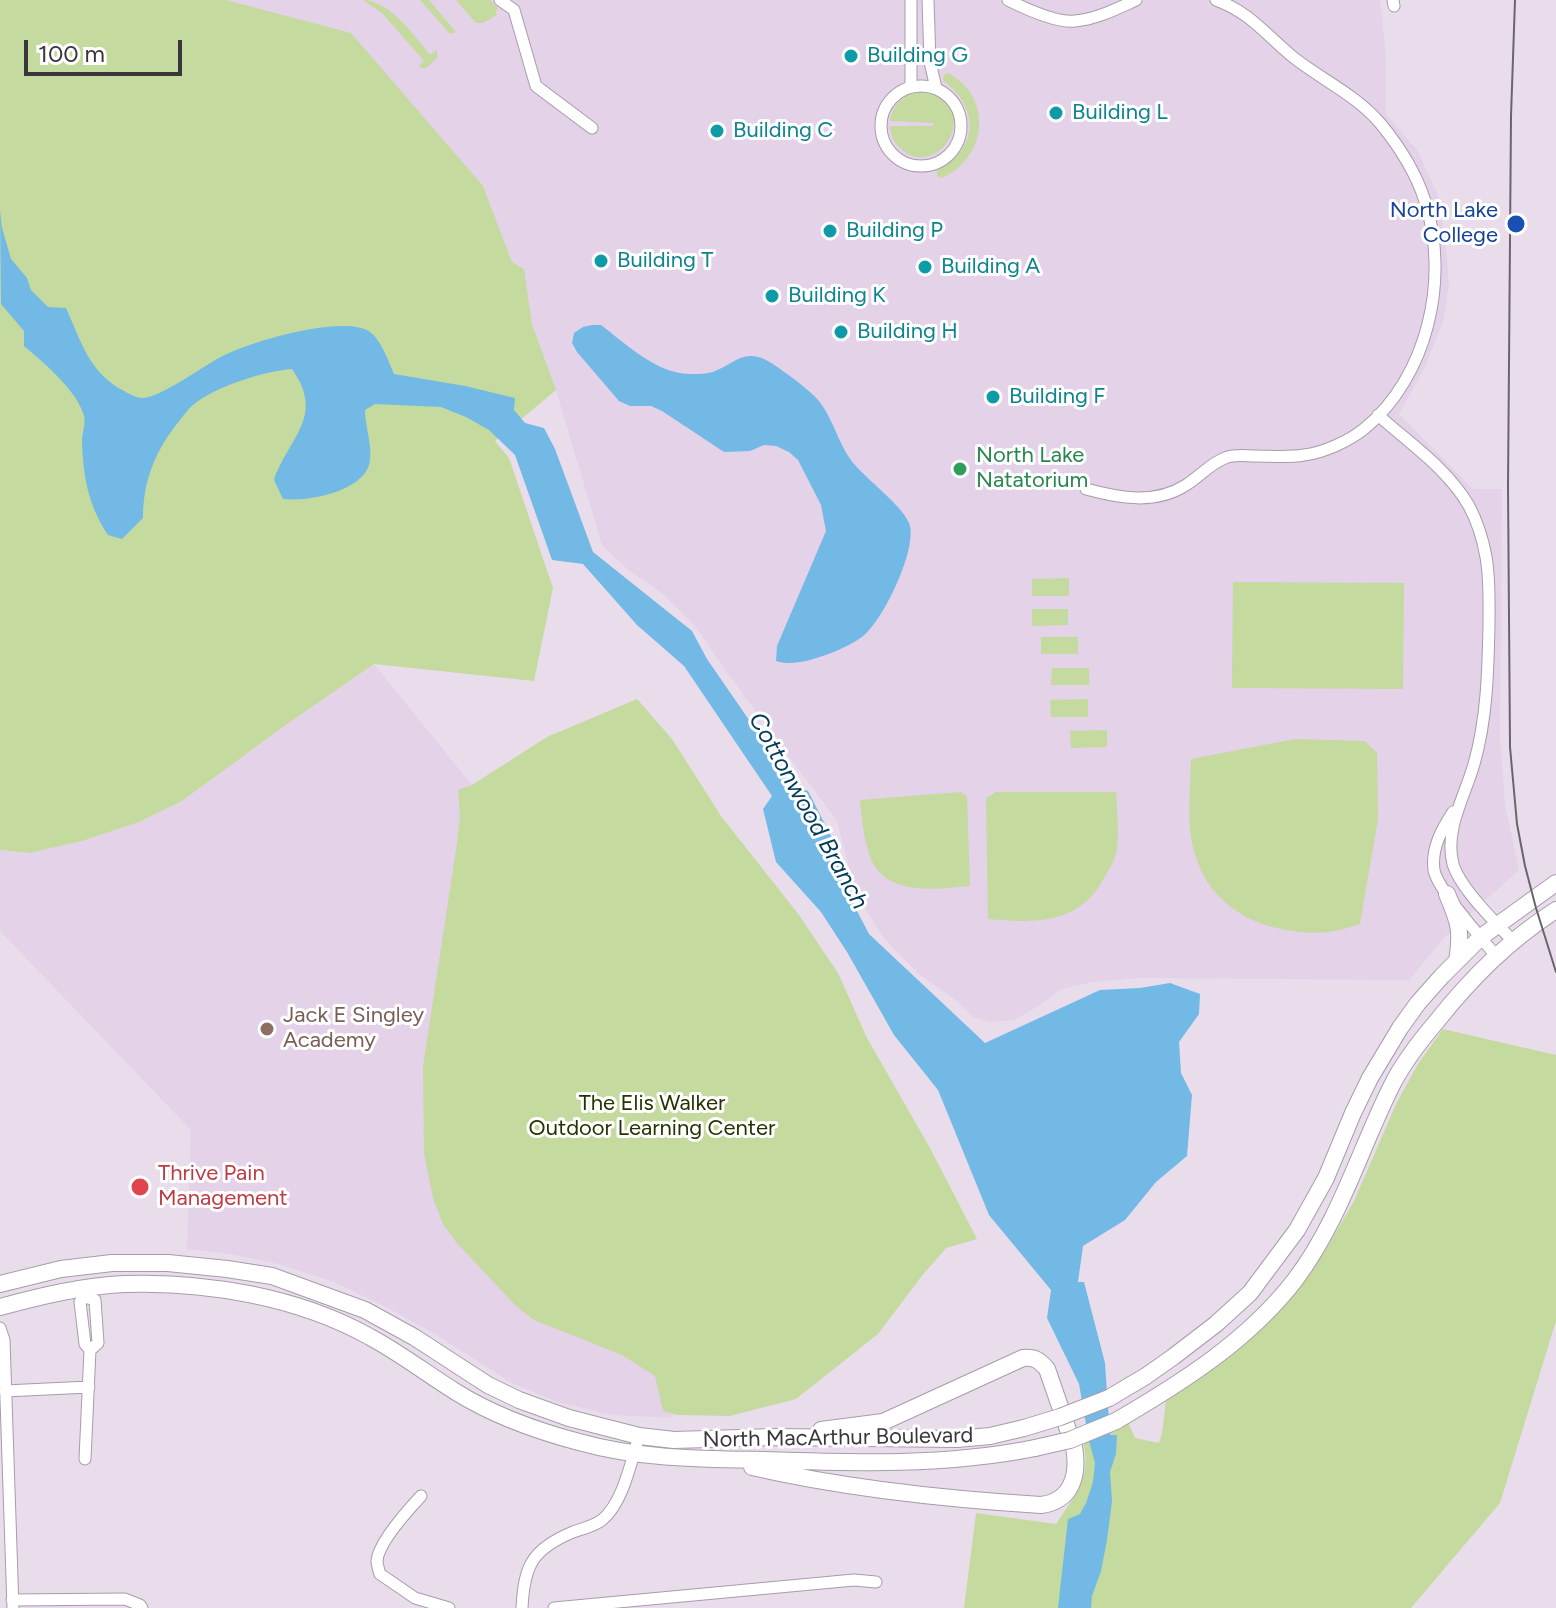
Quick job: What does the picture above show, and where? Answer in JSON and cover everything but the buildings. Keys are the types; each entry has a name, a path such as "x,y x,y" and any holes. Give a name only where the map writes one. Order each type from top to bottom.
{"main road":[{"name":"North MacArthur Boulevard","path":"0,1284 61,1269 112,1263 176,1264 272,1276 365,1310 414,1337 488,1385 519,1400 569,1418 639,1436 674,1440 774,1437 957,1439 1024,1428 1109,1398 1146,1376 1216,1324 1250,1293 1297,1230 1326,1178 1370,1078 1418,1003 1481,937 1556,883"},
{"path":"1447,894 1461,931 1457,961"},
{"name":"North MacArthur Boulevard","path":"0,1307 40,1296 124,1284 175,1285 284,1302 367,1335 487,1409 579,1443 633,1454 715,1459 938,1461 994,1456 1070,1440 1116,1421 1189,1377 1267,1312 1294,1281 1337,1213 1392,1086 1411,1051 1461,991 1496,956 1556,910"},
{"path":"175,1285 176,1264"},
{"path":"715,1459 782,1475 897,1492 957,1500 1041,1505 1052,1504 1065,1494 1075,1472 1074,1447 1047,1369 1032,1357 1023,1358 883,1422 774,1437"}],"street":[{"path":"500,0 514,10 536,86 592,128"},
{"path":"911,0 911,87"},
{"path":"928,0 930,62 936,88"},
{"path":"1008,0 1034,12 1072,22 1103,15 1136,0"},
{"path":"1086,489 1122,498 1154,498 1182,488 1227,457 1305,455 1345,442 1378,415 1410,372 1430,314 1435,266 1426,203 1416,176 1396,144 1360,104 1292,56 1245,13 1216,0"},
{"path":"924,85 936,88 948,95 956,106 961,121 957,145 937,163 911,165 899,159 890,150 882,133 882,119 890,101 899,92 911,87 924,85"},
{"path":"1378,415 1456,488 1478,526 1486,557 1489,588 1486,691 1474,763 1454,824 1451,847 1453,864 1460,879 1513,941"},
{"path":"1462,798 1442,828 1434,851 1434,872 1447,894 1496,956"},
{"path":"84,1292 80,1302 85,1344 90,1350 85,1459"},
{"path":"0,1328 4,1340 12,1604 125,1599 142,1608"},
{"path":"5,1391 89,1387"},
{"path":"522,1608 526,1572 541,1550 567,1535 600,1522 610,1512 617,1501 639,1436"},
{"path":"421,1496 403,1515 383,1546 377,1562 380,1574 415,1598 449,1608"},
{"path":"554,1608 854,1580 876,1582"}],"shaded area":[{"name":"North Lake College","path":"226,0 1380,0 1386,57 1386,114 1417,150 1437,193 1449,286 1443,321 1426,365 1399,414 1473,489 1502,489 1500,737 1505,804 1519,870 1443,939 1409,980 1141,978 1092,982 1062,989 1014,1020 990,1022 973,1017 957,1001 919,974 884,938 856,895 837,821 696,627 664,595 625,567 602,545 556,390 532,324 524,269 512,262 483,186"},
{"name":"Jack E Singley Academy","path":"374,664 472,785 680,1365 671,1418 613,1415 557,1402 508,1381 435,1334 334,1282 278,1264 187,1249 191,1130 0,931 0,850 30,853 82,841 139,822 182,801"}],"green space":[{"path":"0,0 226,0 351,33 483,186 512,262 524,269 532,324 556,390 495,441 509,458 553,588 534,681 374,664 182,801 139,822 82,841 30,853 0,850"},
{"path":"363,0 392,12 430,55 437,50 437,58 426,68 420,68 424,61 383,14"},
{"path":"420,0 429,0 456,32 450,34"},
{"path":"456,0 490,0 498,8 497,15 483,23 476,23"},
{"path":"948,73 963,84 973,97 979,127 969,156 942,178 937,176 937,171 957,156 964,146 970,125 965,105 943,80 944,74"},
{"path":"922,91 941,98 951,110 954,124 950,138 941,149 929,156 915,156 898,146 890,126 933,126 934,123 890,121 900,100"},
{"path":"1069,578 1069,596 1032,596 1032,579"},
{"path":"1233,582 1404,583 1403,689 1232,688"},
{"path":"1032,609 1068,609 1068,625 1032,626"},
{"path":"1041,637 1078,637 1078,654 1041,654"},
{"path":"1052,668 1089,668 1089,685 1051,685"},
{"name":"The Elis Walker Outdoor Learning Center","path":"637,699 672,739 721,816 799,915 838,973 867,1038 930,1148 977,1239 946,1248 878,1334 796,1399 730,1416 677,1415 663,1411 655,1376 622,1355 534,1320 516,1306 443,1224 433,1198 424,1153 423,1066 457,843 460,816 458,790 472,785 547,737"},
{"path":"1088,699 1088,717 1051,717 1050,700"},
{"path":"1107,730 1107,747 1071,748 1070,731"},
{"path":"1295,739 1365,741 1377,753 1378,819 1360,924 1331,932 1281,929 1245,916 1230,906 1207,881 1193,847 1189,819 1191,759"},
{"path":"961,792 967,797 970,886 925,889 896,883 884,876 874,865 868,850 860,800"},
{"path":"996,792 1116,792 1118,835 1115,856 1094,893 1082,905 1054,918 1022,921 988,919 986,798"},
{"path":"1443,1029 1556,1055 1556,1321 1500,1503 1411,1608 964,1608 976,1513 1056,1524 1080,1486 1085,1466 1083,1442 1128,1422 1135,1438 1159,1443 1166,1401 1203,1377 1274,1315 1325,1251 1354,1201 1397,1102 1418,1064"}],"water":[{"name":"Cottonwood Branch","path":"0,210 11,259 27,278 31,290 48,307 66,308 94,366 112,384 134,396 141,398 158,394 217,359 248,345 294,332 339,326 357,327 370,332 381,346 394,374 515,398 514,410 525,423 544,428 555,449 593,552 692,631 707,659 780,765 791,786 808,791 833,840 844,886 869,934 985,1043 1100,990 1170,983 1200,994 1199,1014 1179,1042 1181,1073 1192,1095 1187,1156 1156,1182 1125,1220 1083,1246 1078,1282 1084,1282 1105,1363 1110,1435 1117,1435 1116,1454 1110,1472 1112,1501 1107,1540 1091,1608 1058,1608 1068,1519 1080,1514 1086,1503 1095,1463 1079,1384 1047,1318 1051,1290 989,1215 938,1090 894,1035 821,912 776,862 763,809 772,796 684,666 637,625 583,564 552,560 515,455 489,430 466,417 441,407 375,404 365,410 370,460 359,480 321,496 283,499 274,480 301,427 306,401 292,369 240,381 213,392 191,407 164,442 152,466 145,491 143,518 122,539 108,535 96,513 85,478 84,419 80,406 59,378 24,346 24,331 1,304"},
{"path":"592,325 601,325 654,364 678,373 709,373 745,357 758,357 786,373 819,401 849,458 900,509 909,523 909,549 897,584 879,617 862,637 833,652 808,660 776,661 777,646 826,531 821,505 798,460 776,446 724,452 662,411 619,401 572,343 574,333"}],"tram line":[{"path":"1515,0 1508,486 1510,747 1517,824 1525,866 1556,972"}],"place":[{"name":"Building G","path":"851,56"},
{"name":"Building L","path":"1056,113"},
{"name":"Building C","path":"717,131"},
{"name":"North Lake College","path":"1516,224"},
{"name":"Building P","path":"830,231"},
{"name":"Building T","path":"601,261"},
{"name":"Building A","path":"925,267"},
{"name":"Building K","path":"772,296"},
{"name":"Building H","path":"841,332"},
{"name":"Building F","path":"993,397"},
{"name":"North Lake Natatorium","path":"960,469"},
{"name":"Jack E Singley Academy","path":"267,1029"},
{"name":"Thrive Pain Management","path":"140,1187"}]}
